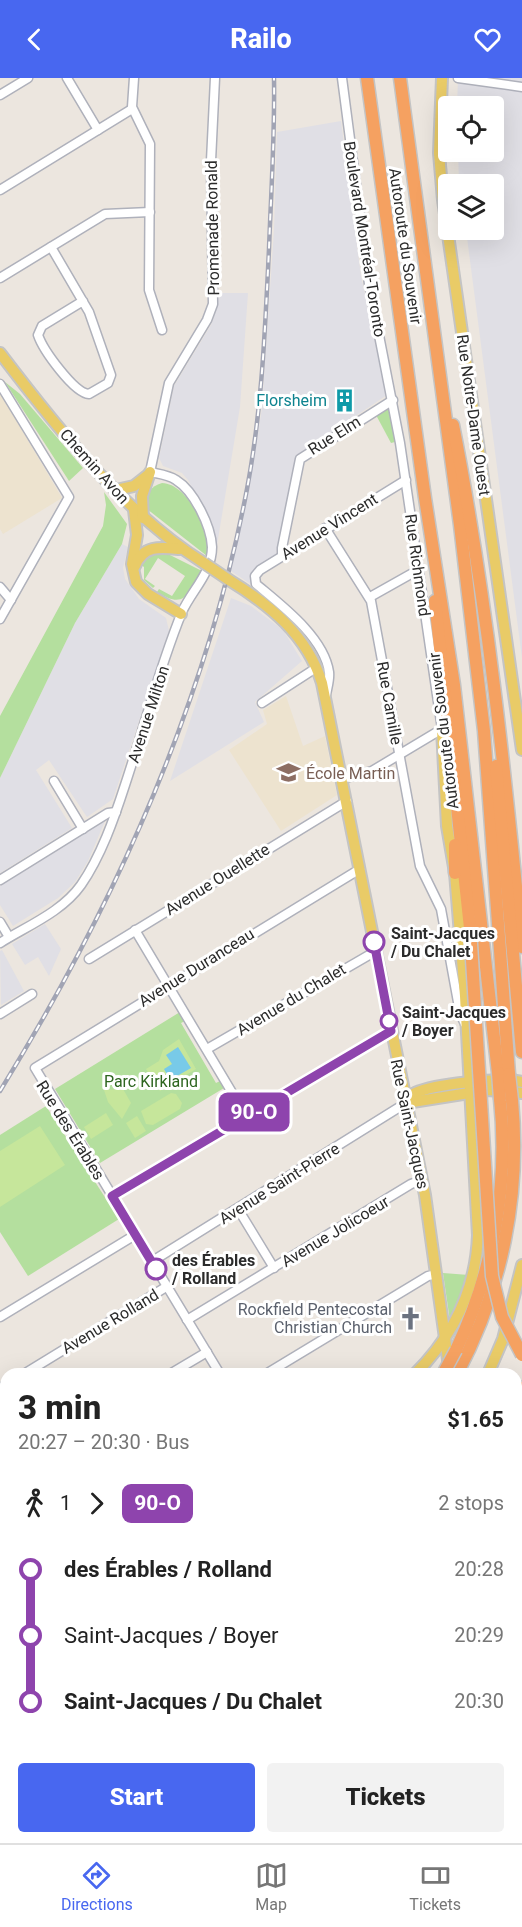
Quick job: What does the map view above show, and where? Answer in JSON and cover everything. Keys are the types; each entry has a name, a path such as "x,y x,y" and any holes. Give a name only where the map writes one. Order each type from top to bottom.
{"highway":[{"name":"Autoroute du Souvenir","path":"365,78 454,685 504,1073 512,1097 514,1173 506,1240 484,1314 458,1368"},
{"name":"Autoroute du Souvenir","path":"400,78 436,336 484,731 504,1073"},
{"path":"436,336 457,447 502,741 522,947"},
{"path":"425,498 470,928 492,1276 502,1317 522,1355"},
{"path":"488,648 522,1052"},
{"path":"455,786 455,873"},
{"name":"Autoroute du Souvenir","path":"446,1368 477,1299 492,1248 512,1097"}],"main road":[{"name":"Rue Notre-Dame Ouest","path":"442,78 441,188 522,750"},
{"name":"Chemin Avon","path":"0,353 35,399 139,514 182,549 204,563"},
{"path":"116,490 134,486 150,472"},
{"path":"150,472 142,496 133,572 141,588 182,614"},
{"path":"133,572 137,560 148,549 159,547 182,549"},
{"name":"Rue Saint-Jacques","path":"204,563 279,616 302,642 316,668 326,699 422,1180 445,1338 455,1368"},
{"path":"420,1368 445,1338 465,1300 478,1242 467,1027 455,873 447,826 442,729"},
{"name":"Avenue Saint-Pierre","path":"406,1103 502,1079 522,1082"},
{"name":"Avenue Saint-Pierre","path":"470,1088 496,1089 512,1097"},
{"path":"491,1368 503,1339 522,1265"}],"street":[{"path":"0,95 28,78"},
{"path":"67,78 98,130"},
{"path":"134,78 132,109 149,140 150,294 162,330"},
{"name":"Promenade Ronald","path":"150,472 169,382 207,320 213,304 211,115 215,78"},
{"name":"Boulevard Montréal-Toronto","path":"342,78 369,284 393,400"},
{"path":"458,78 522,87"},
{"path":"0,190 132,109"},
{"path":"0,278 108,213 150,212"},
{"path":"51,247 93,320 111,375 108,383 89,394 80,391 53,361 38,335 42,326 82,301"},
{"path":"139,265 150,265"},
{"path":"0,384 69,497 0,619"},
{"name":"Rue Richmond","path":"393,400 442,729"},
{"name":"Rue Elm","path":"282,555 300,459 393,400"},
{"name":"Avenue Milton","path":"0,943 61,906 76,891 92,867 116,812 182,614 204,577 211,553 210,539 203,519 186,489 172,477 150,472"},
{"name":"Avenue Vincent","path":"255,576 262,568 282,555 406,480"},
{"name":"Rue Camille","path":"325,528 370,597 420,866 441,909 460,1012 467,1027"},
{"path":"370,597 418,570"},
{"name":"Rue Saint-Jacques","path":"255,576 256,584 293,614 318,649 329,672 326,699"},
{"path":"0,587 6,605"},
{"path":"262,704 316,668"},
{"path":"342,779 367,773 442,729"},
{"path":"54,782 83,829"},
{"name":"Avenue Ouellette","path":"89,959 347,801"},
{"path":"0,880 108,813 116,812"},
{"name":"Avenue Duranceau","path":"35,1070 39,1064 360,869"},
{"path":"0,922 9,938"},
{"path":"135,930 246,1116"},
{"name":"Avenue du Chalet","path":"207,1049 376,951"},
{"path":"0,1014 32,994"},
{"path":"112,1196 391,1031"},
{"name":"Rue des Érables","path":"35,1070 216,1368"},
{"name":"Avenue Saint-Pierre","path":"152,1262 406,1103"},
{"name":"Avenue Jolicoeur","path":"187,1320 422,1180"},
{"path":"238,1209 274,1268"},
{"path":"0,1317 135,1235"},
{"path":"276,1368 428,1276 437,1274"},
{"name":"Avenue Rolland","path":"34,1368 166,1287"},
{"path":"181,1368 207,1352"}],"shaded area":[{"path":"458,78 522,78 522,658 467,240 504,240 504,174 459,174 458,162 504,162 504,96 457,96"},
{"path":"341,121 361,276 387,395 296,456 276,554 253,571 251,579 255,587 231,571 248,496 262,408 274,230 277,132"},
{"path":"219,293 248,293 240,407 217,545 211,526 188,480 182,473 163,466 159,458 174,386 211,325"},
{"path":"0,393 62,498 3,534 0,529"},
{"path":"122,544 128,547 123,568 125,579 139,599 166,618 169,631 113,799 87,817 49,760 36,770 72,828 0,873 0,778 75,623"},
{"path":"231,598 251,606 283,630 302,661 255,702 264,722 170,781"},
{"name":"École Martin","path":"286,696 303,746 325,736 337,795 281,831 229,750 267,724 263,710"},
{"path":"105,821 88,861 75,882 58,898 13,926 0,905 0,886"},
{"path":"45,924 61,949 49,976 38,957 25,965 12,944"},
{"path":"2,950 24,991 1,1005 0,951"}],"green space":[{"path":"5,382 20,394 83,468 69,481"},
{"path":"388,408 395,442 391,443 376,415"},
{"path":"162,483 172,485 181,492 196,511 205,535 207,556 147,509 149,493"},
{"path":"104,492 127,524 122,544 75,623 0,778 0,716 103,526 106,505"},
{"path":"164,552 202,571 185,597 174,600 157,592 159,589 172,596 185,576 158,558 145,579 155,586 153,588 144,580 144,567 140,564 146,555"},
{"name":"Parc Kirkland","path":"180,1012 185,1021 181,1023 216,1083 220,1081 224,1088 100,1163 55,1089"},
{"path":"179,1039 196,1069 160,1091 146,1069 159,1061 163,1050"},
{"path":"123,1089 131,1103 122,1119 108,1102 104,1090"},
{"path":"171,1093 176,1094 182,1103 180,1109 153,1125 146,1124 141,1111"},
{"path":"46,1106 119,1219 28,1276 0,1232 0,1135"},
{"path":"106,1113 113,1125 91,1139 84,1127"},
{"path":"137,1116 146,1131 135,1138 126,1123"},
{"path":"40,1126 65,1165 0,1207 0,1151"},
{"path":"443,1273 469,1275 450,1321"}],"water":[{"path":"178,1047 191,1068 170,1080 164,1069 172,1064 166,1055"}],"railway":[{"path":"0,1091 81,949 151,801 181,725 207,648 229,569 247,489 259,400 269,249 274,78"}],"bus line":[{"name":"90-O","path":"156,1269 112,1196 391,1031 374,942"}],"place":[{"name":"Florsheim","path":"345,400"},
{"name":"École Martin","path":"288,773"},
{"name":"Saint-Jacques / Du Chalet","path":"374,942"},
{"name":"Saint-Jacques / Boyer","path":"389,1021"},
{"name":"des Érables / Rolland","path":"156,1269"},
{"name":"Rockfield Pentecostal Christian Church","path":"410,1318"}]}
